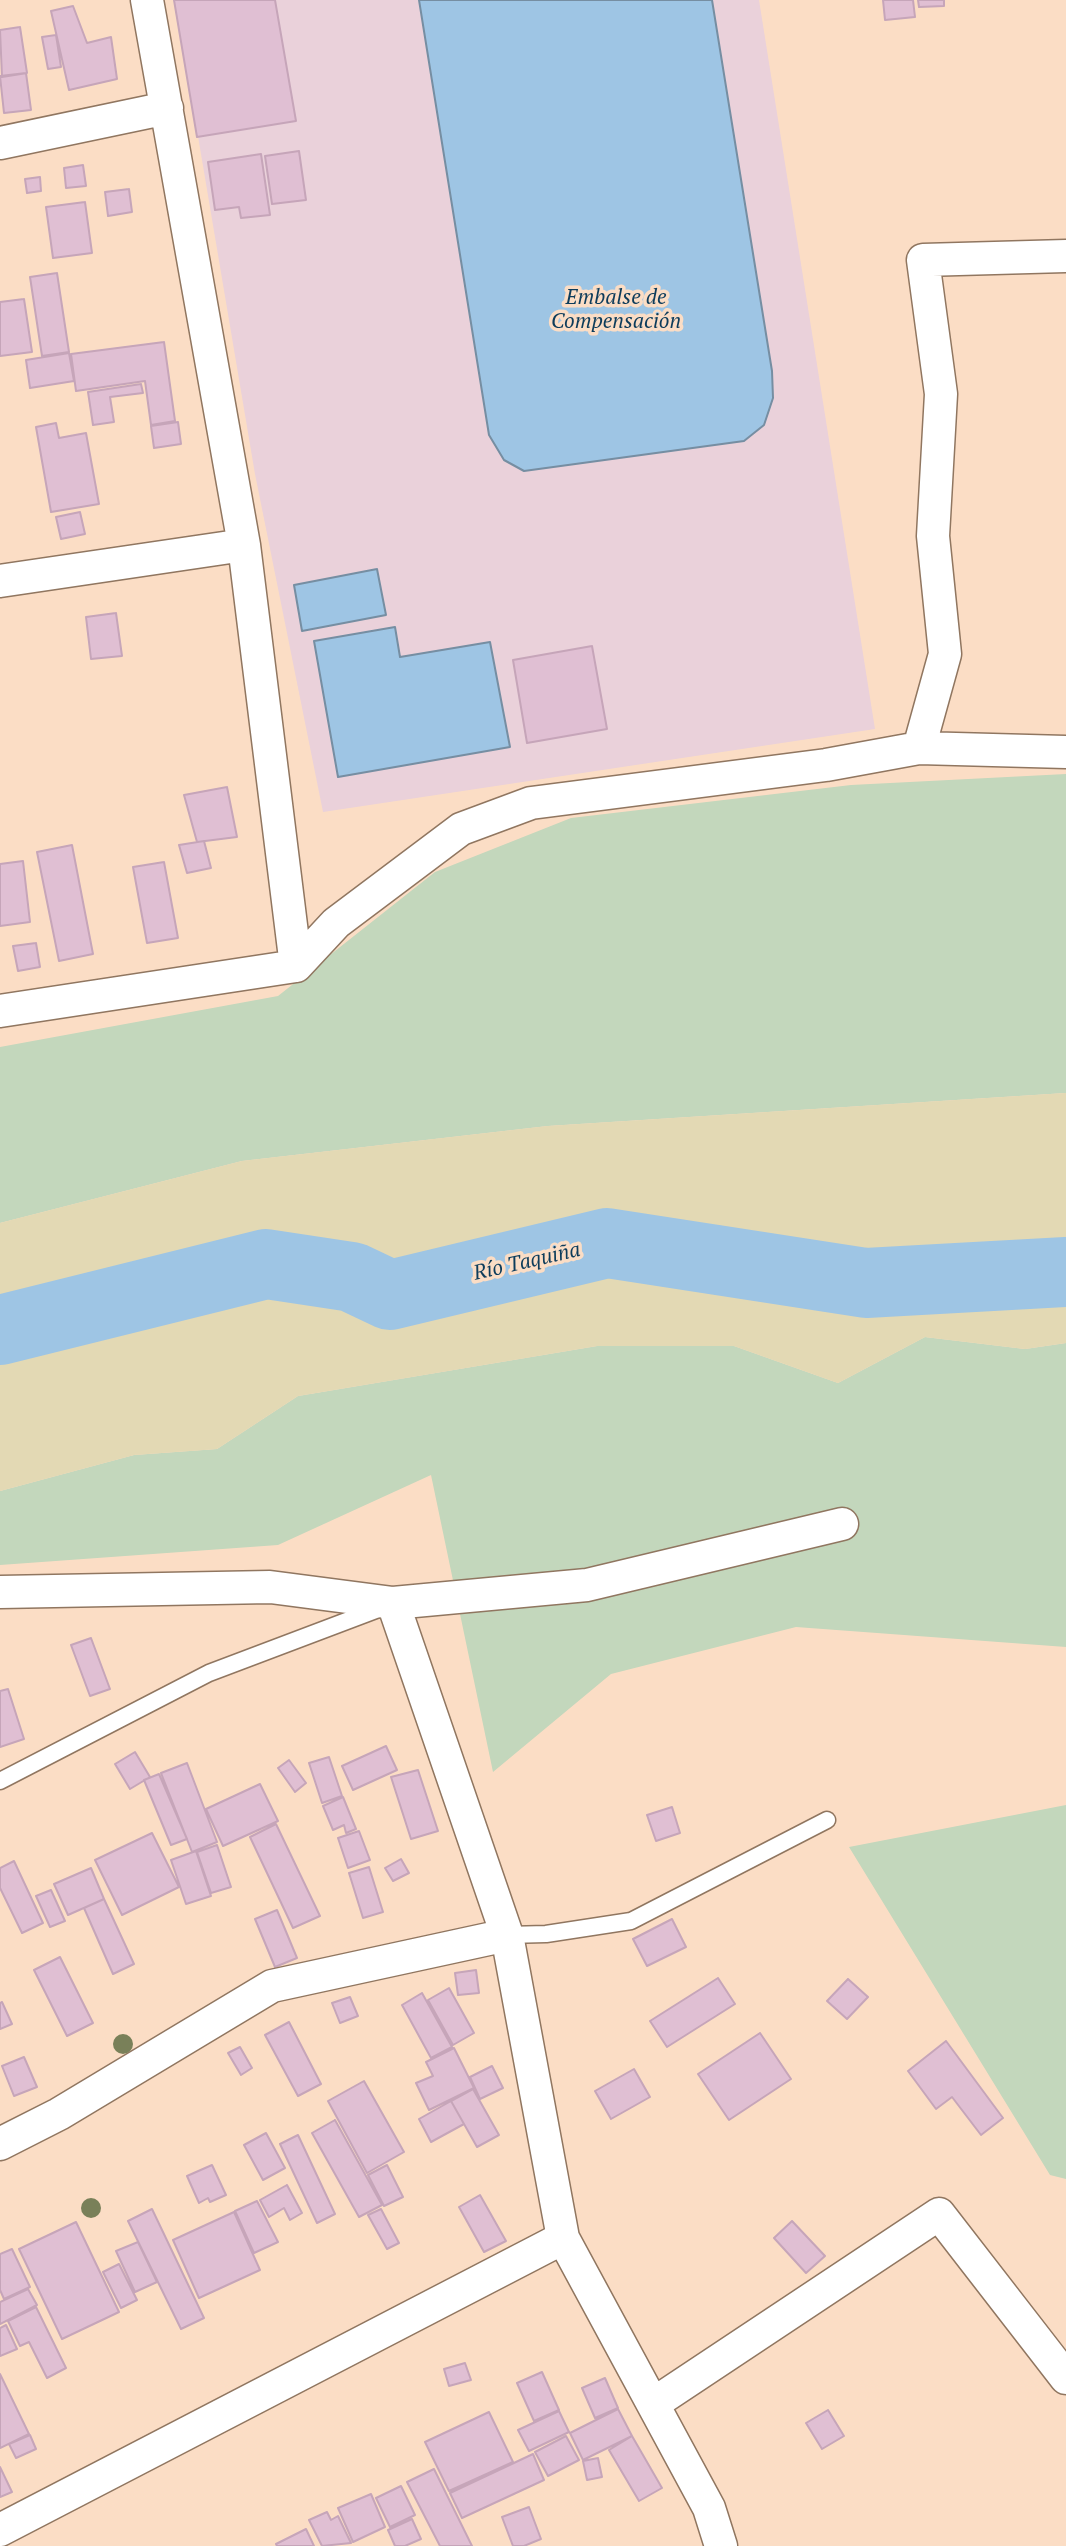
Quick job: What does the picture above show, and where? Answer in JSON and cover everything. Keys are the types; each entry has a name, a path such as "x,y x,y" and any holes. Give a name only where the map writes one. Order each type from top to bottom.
{"street":[{"path":"147,0 244,545 296,966"},
{"path":"0,143 167,108"},
{"path":"919,748 945,654 933,536 941,394 923,260 1066,256"},
{"path":"0,581 244,545"},
{"path":"0,1011 296,966 336,923 461,829 531,803 827,765 919,748 1066,752"},
{"path":"0,1592 270,1587 393,1603 587,1585 842,1524"},
{"path":"393,1603 507,1935 563,2238 709,2508 721,2546"},
{"path":"0,2144 59,2114 272,1986 507,1935"},
{"path":"653,2403 939,2214 1066,2378"},
{"path":"0,2530 563,2238"}],"lane":[{"path":"0,1781 209,1673 393,1603"},
{"path":"507,1935 546,1934 631,1920 827,1821"}],"shaded area":[{"path":"175,0 759,0 875,729 323,812 255,474"}],"green space":[{"path":"1066,774 1066,1093 548,1126 242,1161 0,1223 0,1047 278,996 435,872 571,818 851,785"},
{"path":"925,1337 1025,1349 1066,1343 1066,1647 796,1627 611,1674 493,1772 431,1475 278,1545 0,1565 0,1491 134,1455 217,1449 298,1396 597,1346 734,1346 838,1383"},
{"path":"1066,1805 1066,2179 1050,2175 849,1847"}],"sand":[{"path":"1066,1093 1066,1343 1025,1349 925,1337 838,1383 734,1346 597,1346 298,1396 217,1449 134,1455 0,1491 0,1223 242,1161 548,1126"}],"water":[{"name":"Embalse de Compensación","path":"419,0 712,0 772,371 773,398 764,425 744,441 524,471 504,460 489,435"},
{"path":"377,569 386,615 302,631 294,585"},
{"path":"395,627 400,657 490,642 510,747 338,777 314,641"}],"building":[{"path":"174,0 275,0 296,121 197,137"},
{"path":"883,0 913,0 915,17 885,20"},
{"path":"918,0 944,0 944,6 919,7"},
{"path":"73,6 87,43 111,37 117,79 69,90 51,11"},
{"path":"20,27 27,73 2,77 0,30"},
{"path":"56,35 61,67 48,69 42,37"},
{"path":"26,73 31,110 4,113 0,76"},
{"path":"299,151 306,200 272,204 265,156"},
{"path":"261,154 270,215 241,218 239,207 215,210 208,162"},
{"path":"83,165 86,186 66,188 64,168"},
{"path":"40,177 41,191 27,193 25,179"},
{"path":"129,189 132,212 108,216 105,192"},
{"path":"85,202 92,253 53,258 46,207"},
{"path":"57,273 69,352 42,356 30,277"},
{"path":"24,299 32,352 0,356 0,302"},
{"path":"164,342 175,421 151,425 145,381 76,391 71,354"},
{"path":"69,353 74,381 30,388 26,360"},
{"path":"141,384 143,393 110,397 114,422 93,425 88,392"},
{"path":"178,422 181,444 154,448 151,426"},
{"path":"56,423 59,438 86,433 99,504 51,512 36,427"},
{"path":"80,512 85,534 61,539 56,517"},
{"path":"116,613 122,656 91,659 86,617"},
{"path":"592,646 607,729 527,743 513,660"},
{"path":"227,787 237,837 197,842 184,795"},
{"path":"204,841 211,868 187,873 179,845"},
{"path":"72,845 93,954 59,961 37,852"},
{"path":"23,861 30,922 0,926 0,864"},
{"path":"164,862 178,938 147,943 133,867"},
{"path":"36,943 40,967 18,971 13,946"},
{"path":"91,1638 110,1689 90,1696 71,1645"},
{"path":"8,1689 24,1739 0,1747 0,1691"},
{"path":"386,1746 397,1770 353,1790 342,1766"},
{"path":"135,1752 150,1777 130,1789 115,1764"},
{"path":"329,1757 342,1796 322,1803 309,1763"},
{"path":"289,1760 306,1783 295,1792 278,1768"},
{"path":"187,1763 217,1842 192,1852 161,1773"},
{"path":"418,1770 438,1831 411,1839 391,1777"},
{"path":"159,1774 187,1839 171,1845 144,1780"},
{"path":"260,1784 278,1821 223,1846 206,1809"},
{"path":"343,1797 356,1829 346,1833 344,1825 333,1830 323,1806"},
{"path":"672,1807 680,1833 656,1841 647,1815"},
{"path":"276,1824 320,1916 293,1928 250,1837"},
{"path":"359,1831 370,1860 348,1868 338,1838"},
{"path":"152,1833 179,1887 122,1915 95,1860"},
{"path":"217,1845 231,1887 211,1893 197,1852"},
{"path":"196,1851 211,1896 186,1904 171,1860"},
{"path":"401,1859 409,1873 393,1881 385,1868"},
{"path":"14,1861 43,1923 22,1933 0,1888 0,1868"},
{"path":"369,1867 383,1912 363,1918 349,1873"},
{"path":"91,1868 104,1899 68,1915 54,1884"},
{"path":"51,1890 65,1921 50,1927 36,1896"},
{"path":"104,1899 134,1964 113,1974 84,1908"},
{"path":"277,1910 297,1958 275,1967 255,1919"},
{"path":"672,1919 686,1947 647,1966 633,1939"},
{"path":"60,1957 93,2023 67,2036 34,1970"},
{"path":"476,1970 479,1993 458,1995 455,1973"},
{"path":"718,1978 735,2004 667,2047 650,2021"},
{"path":"848,1979 868,1997 847,2019 827,2001"},
{"path":"449,1988 474,2033 453,2045 428,2000"},
{"path":"422,1993 452,2047 431,2058 402,2005"},
{"path":"350,1997 358,2016 340,2023 332,2003"},
{"path":"2,2002 12,2024 0,2029 0,2003"},
{"path":"289,2022 321,2084 298,2096 265,2035"},
{"path":"760,2033 791,2079 729,2120 698,2074"},
{"path":"946,2041 1003,2118 981,2135 952,2097 936,2109 908,2071"},
{"path":"240,2047 252,2068 241,2075 228,2053"},
{"path":"454,2048 474,2088 429,2110 416,2083 433,2076 426,2062"},
{"path":"24,2057 37,2087 14,2096 2,2066"},
{"path":"492,2066 503,2088 480,2099 470,2077"},
{"path":"634,2069 650,2097 611,2119 595,2091"},
{"path":"364,2081 404,2152 367,2173 328,2101"},
{"path":"473,2089 499,2135 477,2147 451,2101"},
{"path":"451,2101 464,2124 431,2142 419,2119"},
{"path":"335,2120 382,2205 359,2217 312,2133"},
{"path":"266,2133 285,2168 263,2180 244,2145"},
{"path":"298,2135 335,2214 317,2223 280,2144"},
{"path":"212,2165 226,2195 210,2202 208,2198 199,2203 187,2176"},
{"path":"387,2165 403,2197 384,2206 368,2175"},
{"path":"287,2185 302,2213 290,2220 284,2208 269,2217 260,2200"},
{"path":"480,2195 506,2241 484,2252 459,2207"},
{"path":"257,2201 278,2242 254,2253 235,2211"},
{"path":"152,2209 204,2318 181,2329 128,2221"},
{"path":"381,2209 399,2243 387,2249 368,2215"},
{"path":"234,2212 260,2270 199,2298 173,2240"},
{"path":"792,2221 825,2256 806,2273 774,2238"},
{"path":"76,2222 119,2312 62,2339 19,2249"},
{"path":"138,2242 157,2282 135,2292 116,2251"},
{"path":"12,2249 30,2287 4,2299 0,2290 0,2254"},
{"path":"119,2264 137,2300 121,2308 103,2272"},
{"path":"28,2289 37,2305 0,2324 0,2302"},
{"path":"36,2307 66,2368 47,2378 29,2342 20,2346 8,2321"},
{"path":"6,2325 17,2349 0,2356 0,2328"},
{"path":"465,2363 471,2380 449,2386 444,2369"},
{"path":"542,2372 559,2410 534,2421 517,2383"},
{"path":"0,2374 29,2434 0,2448"},
{"path":"605,2378 618,2408 595,2418 582,2388"},
{"path":"618,2409 632,2436 583,2460 570,2433"},
{"path":"828,2410 844,2436 822,2449 806,2423"},
{"path":"559,2411 569,2432 529,2451 518,2430"},
{"path":"489,2412 513,2462 449,2491 425,2442"},
{"path":"30,2435 36,2449 16,2458 9,2444"},
{"path":"566,2436 579,2460 548,2476 535,2452"},
{"path":"632,2436 662,2488 639,2501 609,2450"},
{"path":"533,2454 544,2480 462,2518 450,2493"},
{"path":"598,2458 602,2477 587,2480 583,2461"},
{"path":"0,2467 12,2492 0,2497"},
{"path":"434,2469 472,2546 440,2546 407,2482"},
{"path":"401,2486 415,2515 390,2527 376,2498"},
{"path":"371,2494 385,2527 353,2542 338,2508"},
{"path":"529,2507 541,2539 524,2546 513,2546 502,2517"},
{"path":"327,2512 331,2520 338,2516 351,2543 322,2546 309,2520"},
{"path":"412,2519 421,2539 405,2546 395,2546 388,2530"},
{"path":"306,2529 314,2546 277,2546 276,2544"}],"waterway":[{"name":"Río Taquiña","path":"0,1330 266,1264 352,1277 390,1295 607,1243 866,1283 1066,1272"}]}
